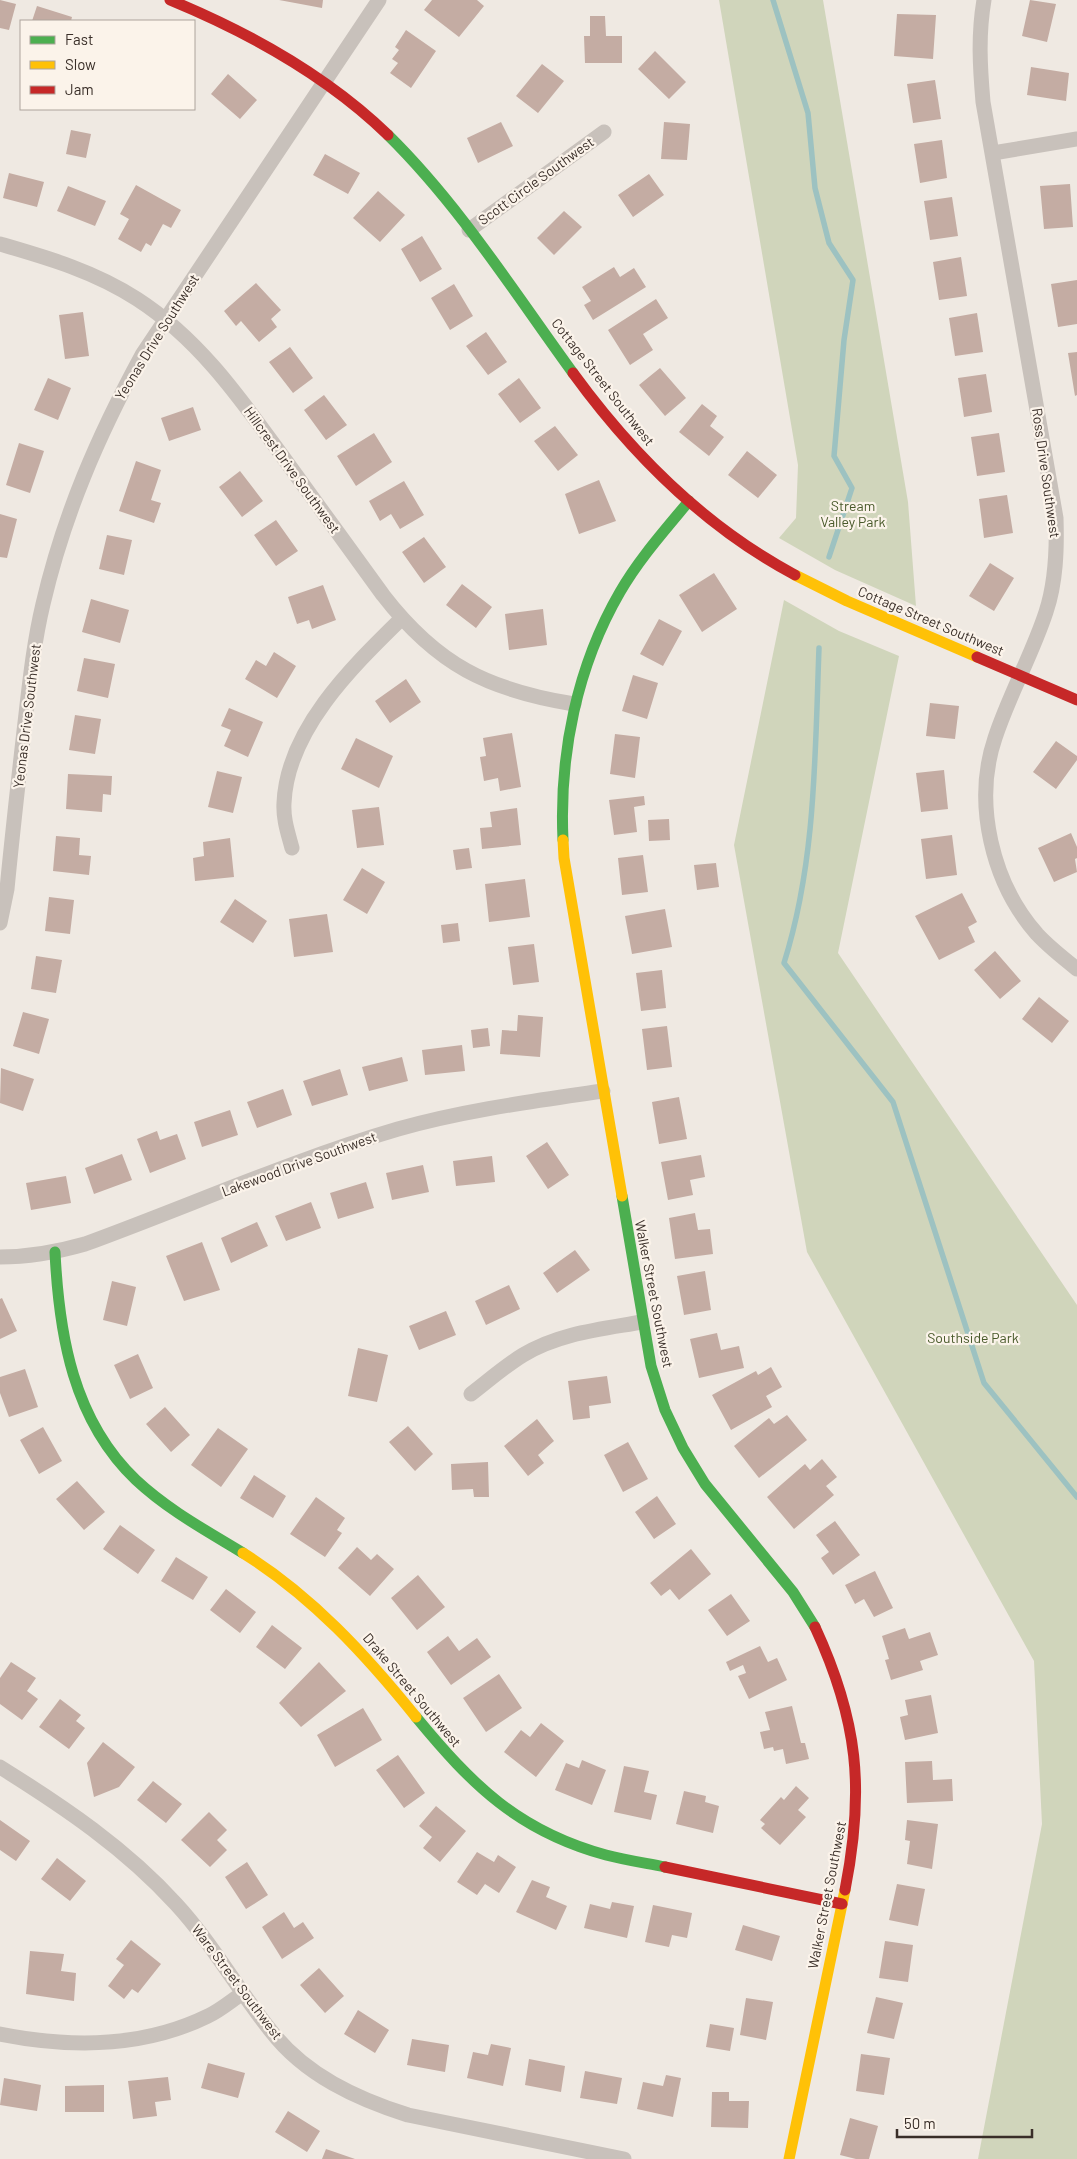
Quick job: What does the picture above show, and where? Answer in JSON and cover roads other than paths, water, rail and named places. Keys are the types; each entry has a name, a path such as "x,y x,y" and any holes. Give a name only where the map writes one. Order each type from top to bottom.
{"street":[{"name":"Cottage Street Southwest","path":"170,0 259,40 324,83 363,112 400,146 437,188 586,390 621,434 649,465 689,501 728,532 770,561 817,587 868,611 1077,700"},
{"name":"Yeonas Drive Southwest","path":"0,923 7,889 32,662 47,588 66,520 87,465 111,411 142,356 379,0"},
{"name":"Ross Drive Southwest","path":"984,0 980,20 979,54 983,102 1056,518 1057,548 1054,581 1046,612 995,738 989,761 986,791 988,821 994,852 1002,874 1019,909 1037,933 1077,969"},
{"name":"Scott Circle Southwest","path":"469,230 604,132"},
{"path":"993,153 1077,139"},
{"name":"Hillcrest Drive Southwest","path":"0,244 65,263 100,278 137,298 166,319 198,347 232,387 401,619 453,663 478,678 508,690 538,698 574,704"},
{"name":"Walker Street Southwest","path":"689,501 643,558 621,590 587,660 574,704 564,765 562,833 564,858 642,1322 651,1366 665,1410 683,1448 712,1494 793,1592 815,1628 832,1664 844,1702 852,1739 857,1778 856,1818 842,1904 789,2159"},
{"path":"292,848 285,826 283,804 286,782 294,757 310,724 329,695 353,666 401,619"},
{"name":"Lakewood Drive Southwest","path":"0,1257 23,1257 55,1252 85,1244 344,1146 400,1128 507,1106 604,1090"},
{"name":"Drake Street Southwest","path":"55,1252 60,1328 68,1363 80,1397 97,1429 116,1458 139,1483 162,1502 248,1556 290,1586 329,1620 388,1681 443,1752 471,1782 503,1807 534,1827 570,1843 606,1855 842,1904"},
{"path":"471,1394 524,1354 550,1341 580,1332 642,1322"},
{"name":"Ware Street Southwest","path":"0,1767 68,1810 110,1841 147,1874 177,1905 214,1950 272,2033 297,2057 324,2078 351,2094 379,2106 408,2114 624,2159"},
{"path":"0,2034 37,2042 71,2044 117,2041 152,2036 182,2028 210,2015 243,1993"}],"waterway":[{"path":"773,0 808,113 815,188 829,243 853,280 844,340 834,456 852,488 829,557"},
{"path":"819,648 815,768 808,847 795,925 784,963 893,1102 984,1383 1077,1497"}],"park label":[{"name":"Stream Valley Park","path":"853,514"},
{"name":"Southside Park","path":"973,1338"}]}
